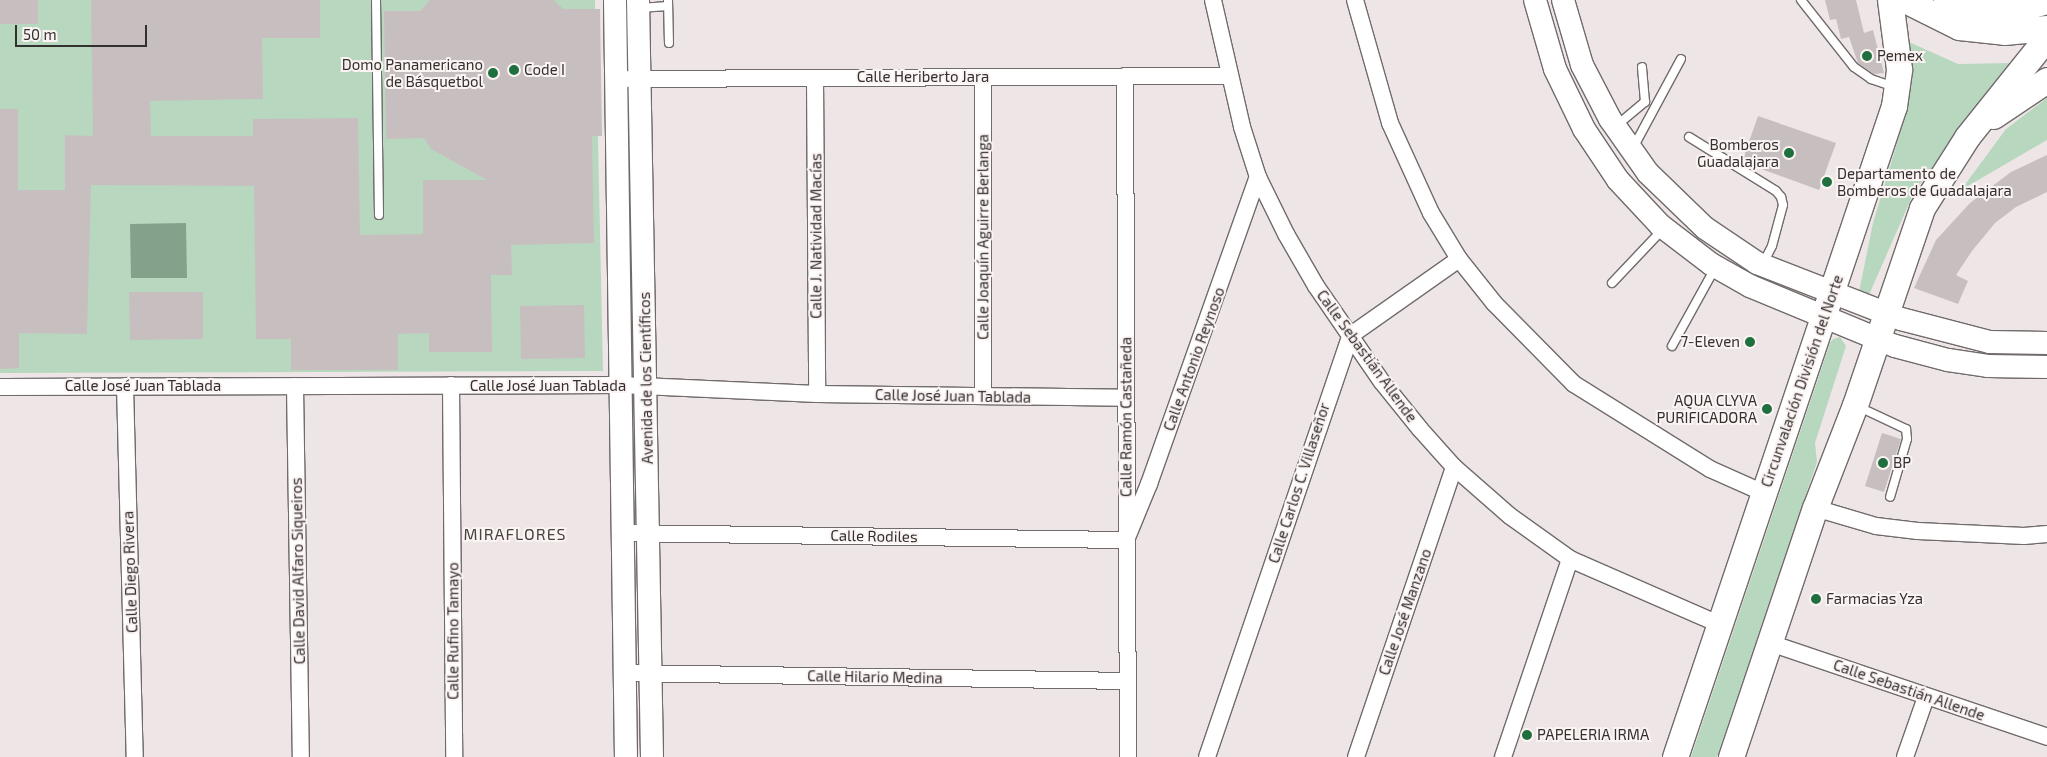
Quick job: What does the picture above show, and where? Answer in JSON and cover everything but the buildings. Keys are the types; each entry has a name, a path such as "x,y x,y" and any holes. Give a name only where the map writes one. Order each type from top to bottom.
{"main road":[{"name":"Circunvalación División del Norte","path":"1675,757 1894,106 1897,88 1898,46 1890,0"},
{"path":"1905,0 1959,27 2004,32 2047,28"},
{"path":"1946,0 1981,11 2008,12 2047,1"},
{"path":"1731,757 1815,508 1855,405 1876,338 1922,208 1974,128 2047,37"},
{"path":"1974,128 2047,80"}],"street":[{"name":"Avenida de los Científicos","path":"615,0 626,757"},
{"name":"Calle Sebastián Allende","path":"1213,0 1229,76 1258,177 1294,249 1382,382 1454,467 1510,516 1570,559 1719,624"},
{"path":"1354,0 1390,123 1431,213 1459,259 1494,303 1574,384 1710,469 1764,493"},
{"path":"1535,0 1555,69 1584,129 1618,180 1664,228 1716,266 1832,292 1885,313 1954,334 1990,342 2047,343"},
{"path":"1563,0 1582,65 1615,126 1648,173 1756,275 1824,317 1876,338 1948,360 1988,366 2047,367"},
{"name":"Avenida de los Científicos","path":"638,4 647,387 652,757"},
{"name":"Calle Ramón Castañeda","path":"1124,76 1126,682 1128,757"},
{"name":"Calle Heriberto Jara","path":"616,79 1229,76"},
{"name":"Calle Joaquín Aguirre Berlanga","path":"982,77 984,396"},
{"name":"Calle J. Natividad Macías","path":"815,78 817,394"},
{"name":"Calle Antonio Reynoso","path":"1126,540 1149,484 1258,177"},
{"path":"1351,335 1459,259"},
{"name":"Calle Carlos C. Villaseñor","path":"1207,757 1351,335"},
{"name":"Calle José Juan Tablada","path":"0,387 620,385 817,394 1126,398"},
{"name":"Calle Diego Rivera","path":"125,386 135,757"},
{"name":"Calle David Alfaro Siqueiros","path":"295,386 301,757"},
{"name":"Calle Rufino Tamayo","path":"451,386 454,757"},
{"name":"Calle José Manzano","path":"1356,757 1454,467"},
{"path":"1815,508 1876,526 1918,531 2024,536 2047,534"},
{"name":"Calle Rodiles","path":"622,533 1126,540"},
{"path":"1503,757 1570,559"},
{"name":"Calle Sebastián Allende","path":"1770,643 2047,738"},
{"name":"Calle Hilario Medina","path":"624,673 1126,682"},
{"path":"1905,757 1926,697"}],"lane":[{"path":"376,0 379,215"},
{"path":"1801,0 1854,67 1871,79 1897,88"},
{"path":"638,4 668,3 669,43"},
{"path":"1632,149 1681,59"},
{"path":"1615,126 1645,102 1642,67"},
{"path":"1689,137 1776,191 1781,197 1783,205 1772,246 1756,275"},
{"path":"1612,283 1664,228"},
{"path":"1672,346 1716,266"},
{"path":"1855,405 1906,429 1907,439 1890,497"}],"shaded area":[{"path":"0,0 595,0 603,371 0,373"},
{"path":"1909,42 1958,64 2012,63 1914,192 1869,295 1859,292 1873,223 1909,103"},
{"path":"2047,98 2047,140 1961,190 2006,129"},
{"path":"186,223 187,278 131,278 130,224"},
{"path":"1840,337 1846,346 1815,443 1817,462 1717,757 1691,757 1830,343 1833,339"}],"place":[{"name":"Pemex","path":"1867,56"},
{"name":"Code I","path":"514,70"},
{"name":"Domo Panamericano de Básquetbol","path":"493,73"},
{"name":"Bomberos Guadalajara","path":"1789,153"},
{"name":"Departamento de Bomberos de Guadalajara","path":"1827,182"},
{"name":"7-Eleven","path":"1750,342"},
{"name":"AQUA CLYVA PURIFICADORA","path":"1767,409"},
{"name":"BP","path":"1883,463"},
{"name":"Farmacias Yza","path":"1816,599"},
{"name":"PAPELERIA IRMA","path":"1527,735"}],"district":[{"name":"MIRAFLORES","path":"515,534"}]}
